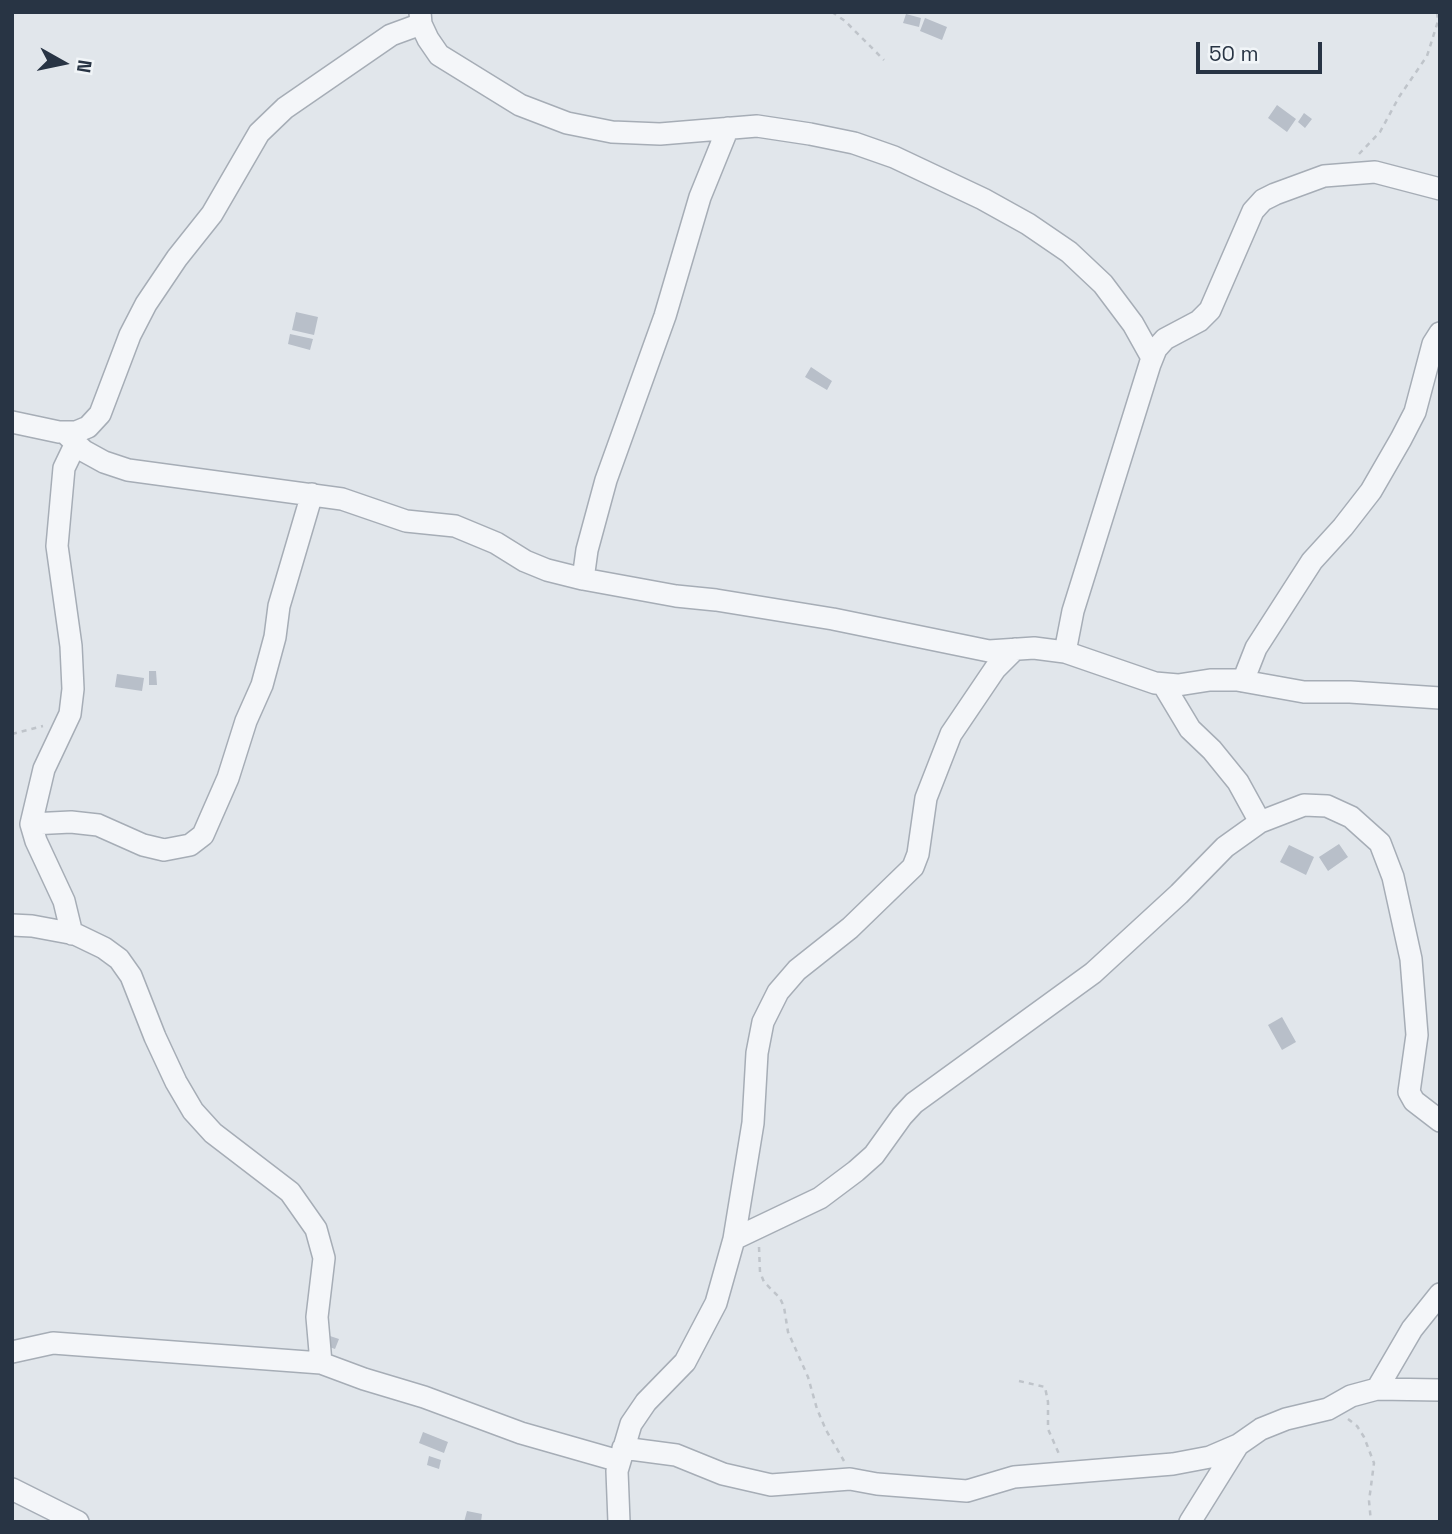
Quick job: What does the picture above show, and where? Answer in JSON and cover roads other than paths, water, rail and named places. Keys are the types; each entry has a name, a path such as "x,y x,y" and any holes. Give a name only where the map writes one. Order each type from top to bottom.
{"street":[{"path":"398,12 418,21 439,55 466,73 520,105 567,123 612,132 660,134 757,126 854,143 894,157 983,199 1028,224 1069,252 1095,276 1133,324 1152,358"},
{"path":"72,934 64,901 36,841 31,824 44,769 70,714 71,646 57,546 64,468 70,438 88,427 100,414 130,335 146,304 177,258 212,214 259,133 285,108 326,79 391,35 418,21"},
{"path":"583,579 587,550 606,480 665,316 700,197 728,128"},
{"path":"1065,652 1073,611 1152,358 1165,339 1199,321 1210,310 1247,223 1262,200 1324,176 1375,172 1440,189"},
{"path":"1243,681 1256,648 1305,573 1371,491 1401,439 1415,412 1433,344 1440,333"},
{"path":"12,422 70,438 104,462 128,470 342,499 406,521 455,526 496,543 525,561 583,579 833,619 989,651 1034,648 1065,652 1163,684 1178,685 1210,680 1243,681 1304,692 1440,698"},
{"path":"31,824 71,822 98,825 143,845 164,849 190,845 203,835 228,778 246,721 262,685 275,637 279,606 312,494"},
{"path":"619,1522 617,1471 631,1424 646,1402 685,1362 716,1303 734,1239 753,1123 757,1053 763,1022 778,992 797,970 850,928 913,867 918,854 926,798 951,734 995,669 1015,649"},
{"path":"1163,684 1190,729 1212,750 1238,782 1260,822"},
{"path":"734,1239 820,1198 856,1171 874,1155 914,1103 1093,973 1179,894 1225,847 1260,822 1304,805 1328,806 1350,817 1380,843 1393,877 1411,959 1417,1035 1409,1092 1414,1101 1440,1122"},
{"path":"12,925 72,934 104,948 119,959 131,976 155,1037 193,1111 213,1133 290,1192 316,1229 324,1258 317,1317 321,1363"},
{"path":"1377,1389 1412,1329 1440,1294"},
{"path":"12,1352 53,1343 321,1363 521,1433 621,1454 676,1455 723,1474 757,1483 850,1479 877,1484 967,1491 1014,1477 1173,1464 1210,1457 1238,1445 1261,1429 1286,1419 1328,1409 1351,1396 1377,1389 1440,1390"},
{"path":"1190,1522 1238,1445"},
{"path":"12,1489 78,1522"}]}
